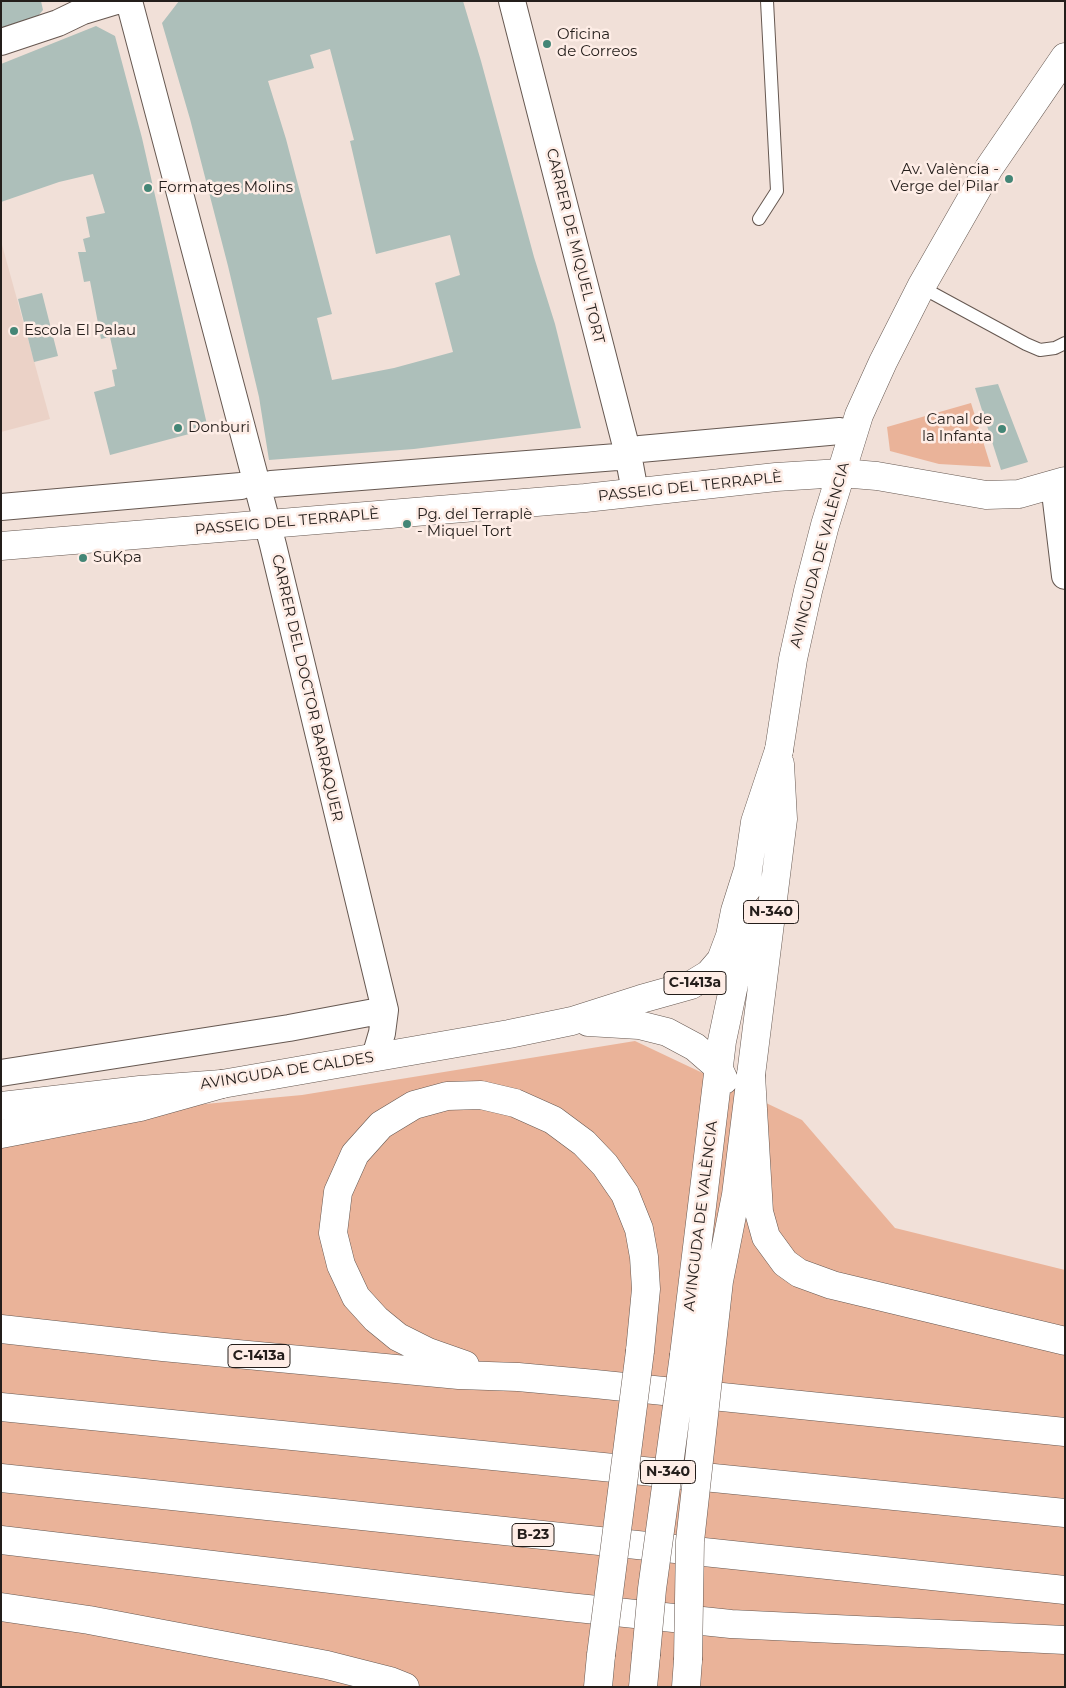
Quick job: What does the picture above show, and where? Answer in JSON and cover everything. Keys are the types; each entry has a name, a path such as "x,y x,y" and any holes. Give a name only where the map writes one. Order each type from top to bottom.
{"main road":[{"name":"AVINGUDA DE VALÈNCIA","path":"686,1687 697,1354 718,1067 745,940 748,870 755,822 779,750 795,649 825,525 859,415 883,362 921,287 989,168 1065,57"},
{"name":"PASSEIG DEL TERRAPLÈ","path":"1,546 584,498 776,477 841,473 877,476 986,495 1019,494 1059,483"},
{"name":"AVINGUDA DE VALÈNCIA","path":"653,1656 660,1626 652,1588 697,1354 719,1281 736,1195 783,819 779,750"},
{"name":"AVINGUDA DE CALDES","path":"7,1100 222,1084 509,1034 572,1021 690,985 709,974 721,960 730,936 735,910 748,870"},
{"name":"AVINGUDA DE CALDES","path":"572,1021 639,1024 667,1032 695,1047 718,1067 725,1082 728,1098 716,1185 716,1236 719,1281"},
{"path":"751,1075 758,1212 766,1237 785,1263 799,1273 832,1285 1065,1341"},
{"path":"1,1134 140,1107 222,1084"},
{"path":"598,1687 601,1655 640,1351 646,1289 640,1229 626,1194 605,1165 584,1143 553,1120 515,1103 481,1095 447,1096 414,1105 380,1124 355,1154 338,1192 333,1233 341,1265 356,1297 376,1319 398,1337 428,1352 458,1363 518,1377 1065,1432"},
{"name":"C-1413a","path":"1,1329 163,1347 449,1374 518,1377"},
{"path":"1,1407 1065,1513"},
{"name":"B-23","path":"1,1478 1065,1590"},
{"path":"1,1540 731,1624 1065,1640"},
{"path":"1,1607 89,1620 327,1666 390,1681 405,1687"},
{"path":"643,1687 653,1656"},
{"path":"653,1656 661,1687"}],"street":[{"path":"1,42 58,22 83,10 116,1"},
{"name":"CARRER DEL DOCTOR BARRAQUER","path":"130,1 267,523 385,1010 382,1032 375,1057"},
{"name":"CARRER DE MIQUEL TORT","path":"512,1 628,454 635,492"},
{"path":"271,484 628,453 840,432"},
{"path":"1059,483 1065,576"},
{"path":"1,507 241,486"},
{"path":"1,1073 289,1028 385,1010"}],"lane":[{"path":"759,219 777,191 767,1"},
{"path":"921,287 1040,350 1055,348 1065,343"}],"shaded area":[{"name":"Escola El Palau","path":"1,241 50,419 1,432"},
{"path":"971,403 991,467 939,464 890,451 887,427"},
{"path":"635,1041 802,1120 895,1228 1065,1270 1065,1687 1,1687 1,1123 302,1095"}],"building":[{"path":"1,1 41,1 43,10 34,21 1,32"},
{"path":"179,1 463,1 534,257 555,324 581,428 414,449 269,460 259,397 228,266 190,119 162,23","holes":["330,49 354,140 350,141 376,254 450,235 460,275 435,283 453,352 394,368 332,380 317,318 332,314 286,139 268,81 314,68 310,55"]},
{"path":"96,26 115,36 142,138 208,429 110,455 94,392 115,386 112,370 117,369 110,337 101,339 90,281 84,282 78,252 86,252 83,239 90,237 86,217 105,213 93,174 59,182 1,202 1,64"},
{"path":"42,293 58,356 34,362 18,299"},
{"name":"Canal de la Infanta","path":"998,384 1028,462 1001,470 975,388"}],"place":[{"name":"Oficina de Correos","path":"547,44"},
{"name":"Av. València - Verge del Pilar","path":"1009,179"},
{"name":"Formatges Molins","path":"148,188"},
{"name":"Escola El Palau","path":"14,331"},
{"name":"Donburi","path":"178,428"},
{"name":"Canal de la Infanta","path":"1002,429"},
{"name":"Pg. del Terraplè - Miquel Tort","path":"407,524"},
{"name":"SuKpa","path":"83,558"}]}
